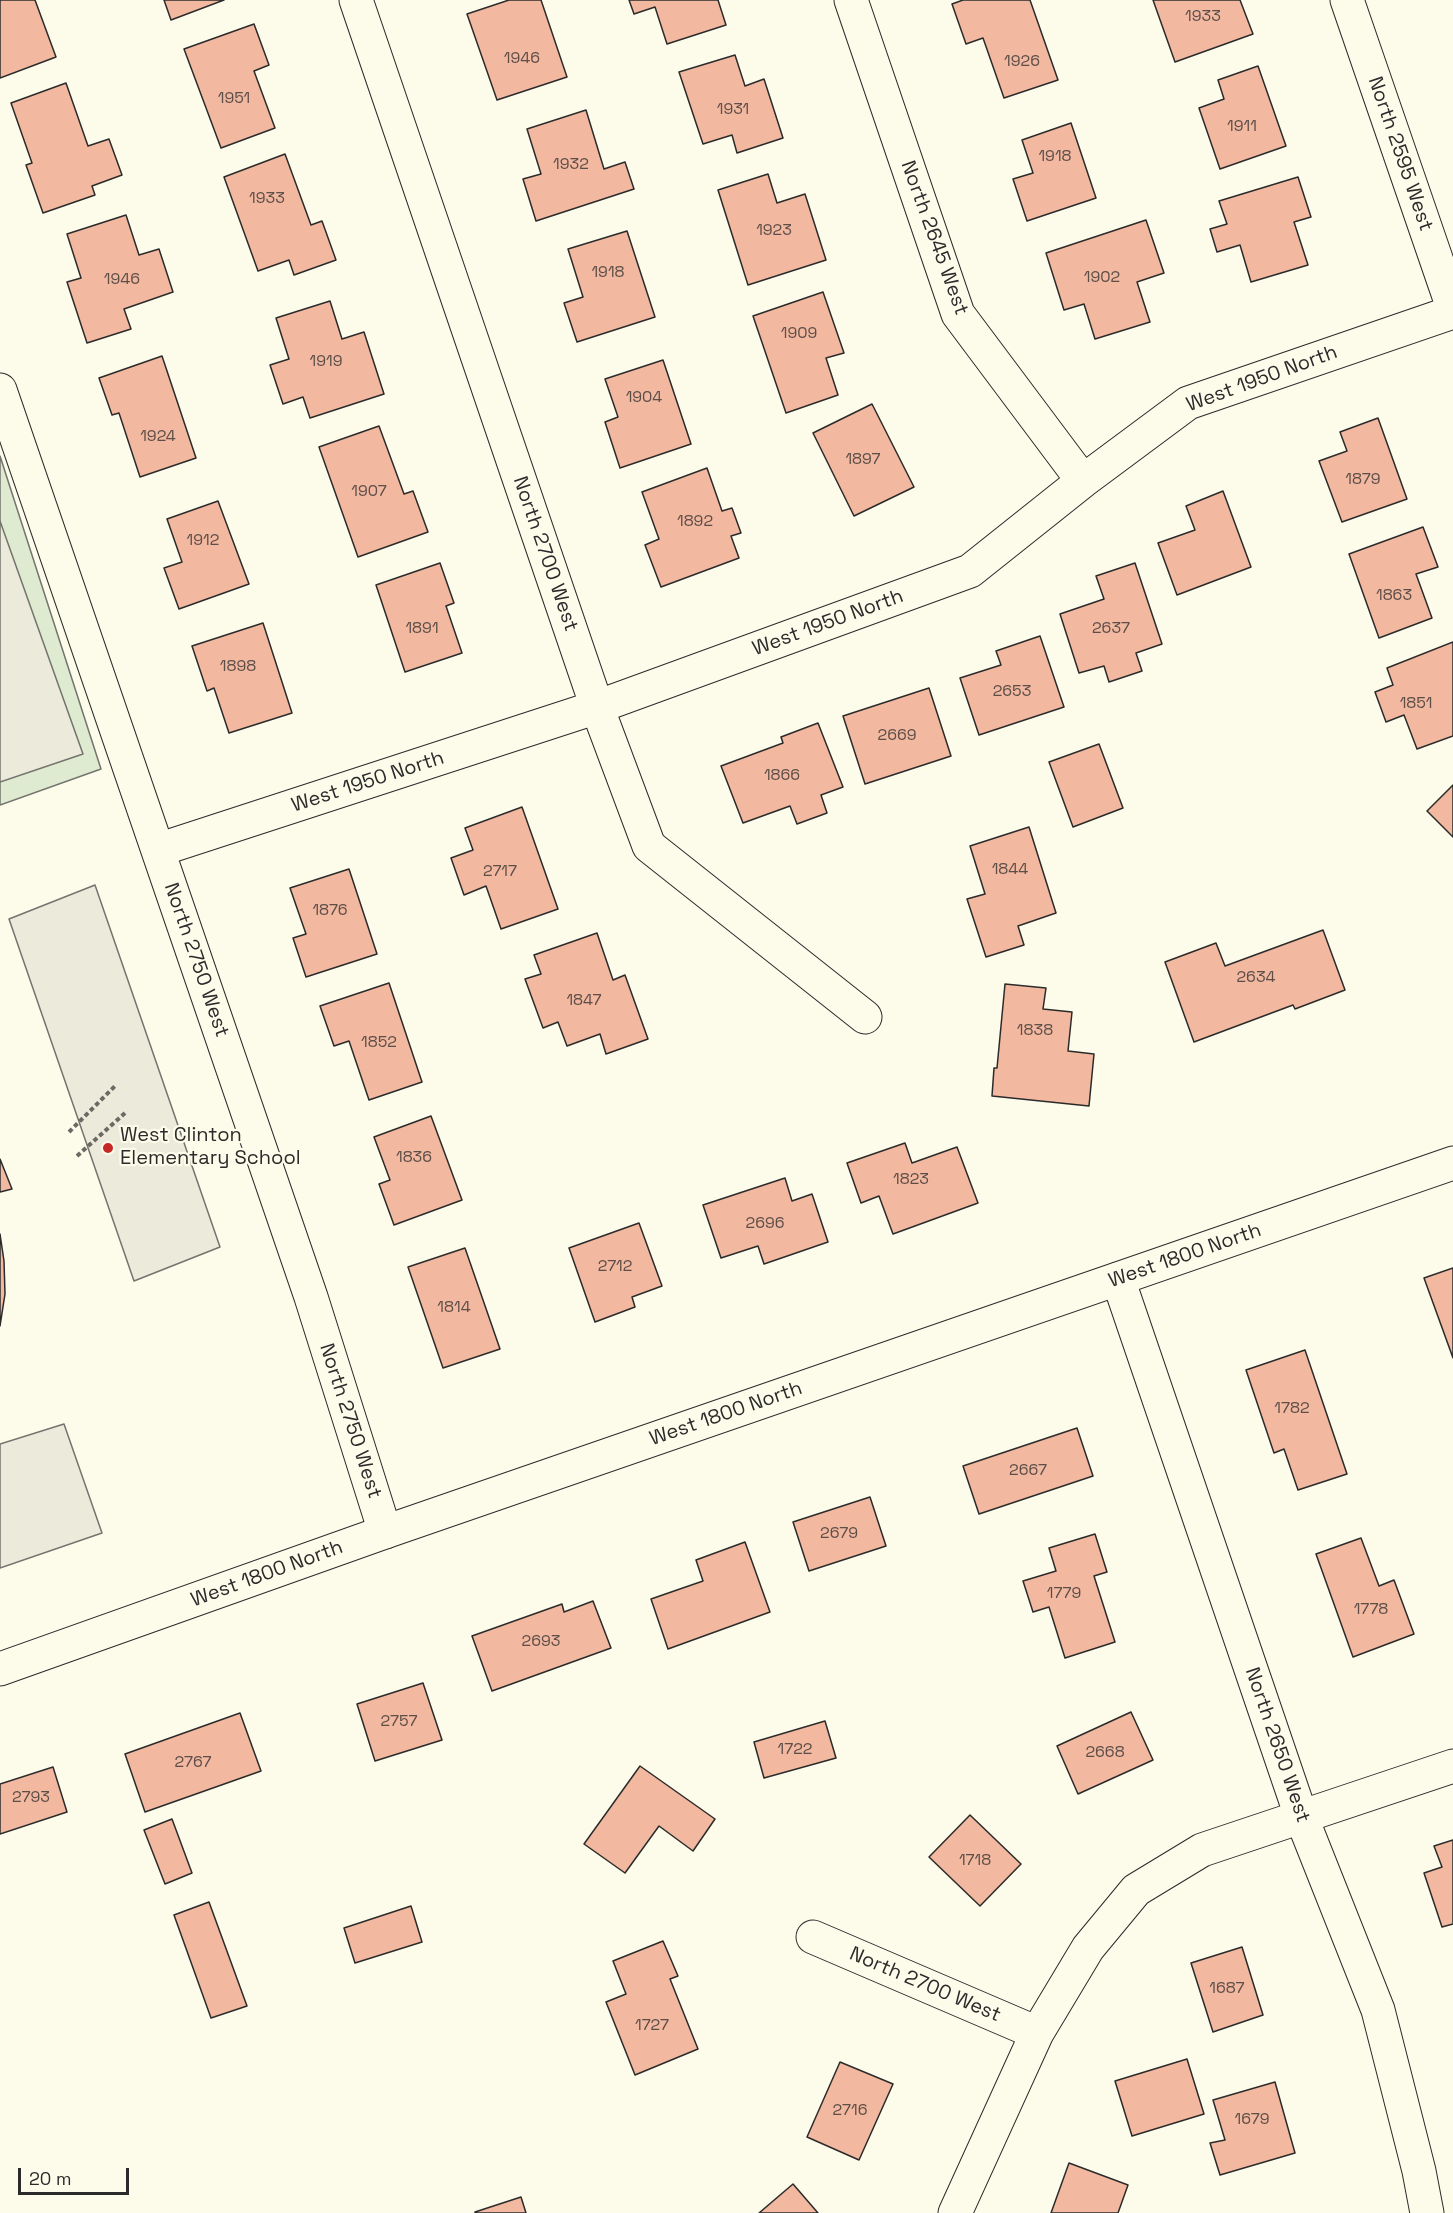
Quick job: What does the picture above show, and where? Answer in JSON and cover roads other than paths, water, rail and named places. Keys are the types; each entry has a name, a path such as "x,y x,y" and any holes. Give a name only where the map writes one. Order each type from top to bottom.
{"street":[{"name":"North 2700 West","path":"357,0 597,708 649,846 865,1017"},
{"name":"North 2645 West","path":"851,0 958,314 1083,481"},
{"name":"North 2595 West","path":"1347,0 1453,310"},
{"name":"West 1950 North","path":"158,850 597,708 970,571 1083,481 1188,403 1453,310"},
{"name":"North 2750 West","path":"0,390 311,1297 385,1532"},
{"name":"West 1800 North","path":"0,1669 385,1532 1453,1163"},
{"name":"North 2650 West","path":"1118,1279 1301,1816 1378,2010 1419,2171 1427,2213"},
{"path":"955,2213 1037,2033 1088,1948 1136,1890 1202,1850 1453,1766"},
{"name":"North 2700 West","path":"813,1937 1037,2033"}],"place":[{"name":"West Clinton Elementary School","path":"108,1148"}]}
